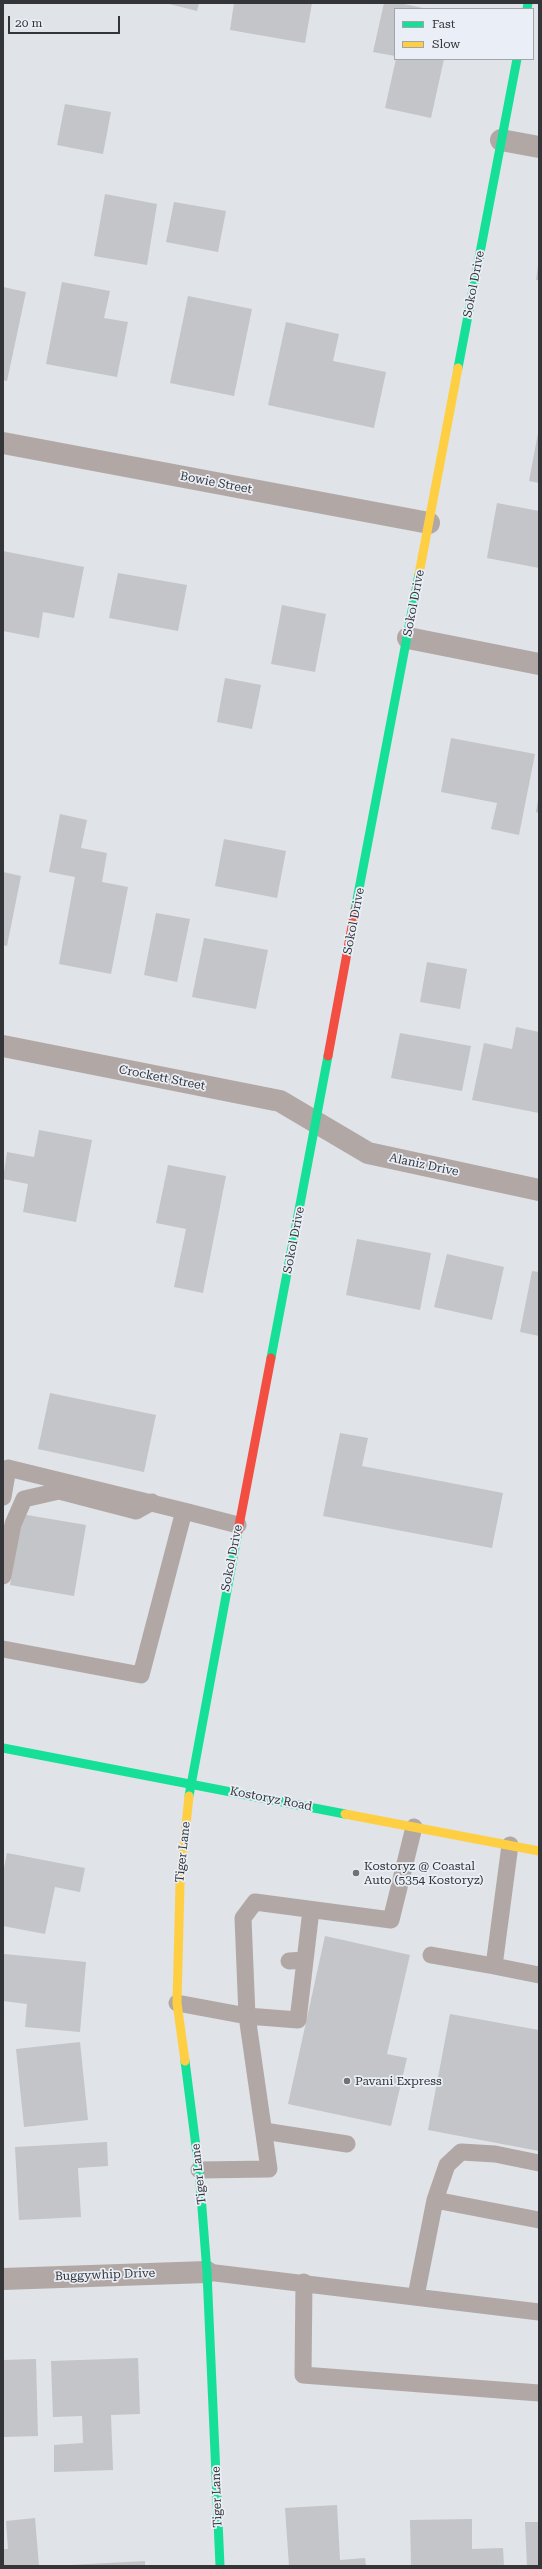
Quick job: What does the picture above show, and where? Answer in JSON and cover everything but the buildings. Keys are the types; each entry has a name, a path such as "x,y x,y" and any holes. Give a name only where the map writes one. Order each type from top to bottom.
{"street":[{"name":"Sokol Drive","path":"190,1783 517,60"},
{"path":"501,140 539,147"},
{"name":"Bowie Street","path":"3,442 429,523"},
{"path":"408,638 539,664"},
{"name":"Crockett Street","path":"3,1046 280,1101 316,1122"},
{"name":"Alaniz Drive","path":"316,1122 368,1153 539,1190"},
{"name":"Kostoryz Road","path":"3,1748 539,1851"},
{"name":"Tiger Lane","path":"190,1783 180,1884 177,2003 199,2170 207,2272 220,2566"},
{"name":"Buggywhip Drive","path":"3,2279 207,2272"}],"lane":[{"path":"3,1497 8,1468 152,1502 238,1525"},
{"path":"3,1576 13,1524 24,1499 59,1491 136,1512 152,1502"},
{"path":"3,1649 140,1675 184,1511"},
{"path":"199,2170 269,2169 247,2016 251,1963 243,1918 255,1902 391,1920 414,1827"},
{"path":"494,1966 510,1845"},
{"path":"177,2003 247,2016 298,2020 297,1961 311,1910"},
{"path":"431,1955 539,1975"},
{"path":"264,2131 347,2144"},
{"path":"416,2296 435,2200 447,2165 461,2152 495,2154 539,2163"},
{"path":"435,2200 539,2220"},
{"path":"207,2272 304,2282 539,2312"},
{"path":"304,2282 303,2375 539,2393"}],"traffic: fast":[{"path":"527,8 528,3"},
{"path":"458,368 517,60"},
{"path":"355,910 419,574"},
{"path":"271,1358 328,1056"},
{"path":"189,1796 238,1531"},
{"path":"3,1748 345,1814"},
{"path":"185,2061 199,2170 207,2272 220,2566"}],"traffic: slow":[{"path":"419,574 458,368"},
{"path":"185,2061 177,2003 180,1884 189,1796"},
{"path":"345,1814 539,1851"}],"traffic: jam":[{"path":"328,1056 355,910"},
{"path":"238,1531 271,1358"}],"place":[{"name":"Kostoryz @ Coastal Auto (5354 Kostoryz)","path":"356,1873"},
{"name":"Pavani Express","path":"347,2081"}]}
